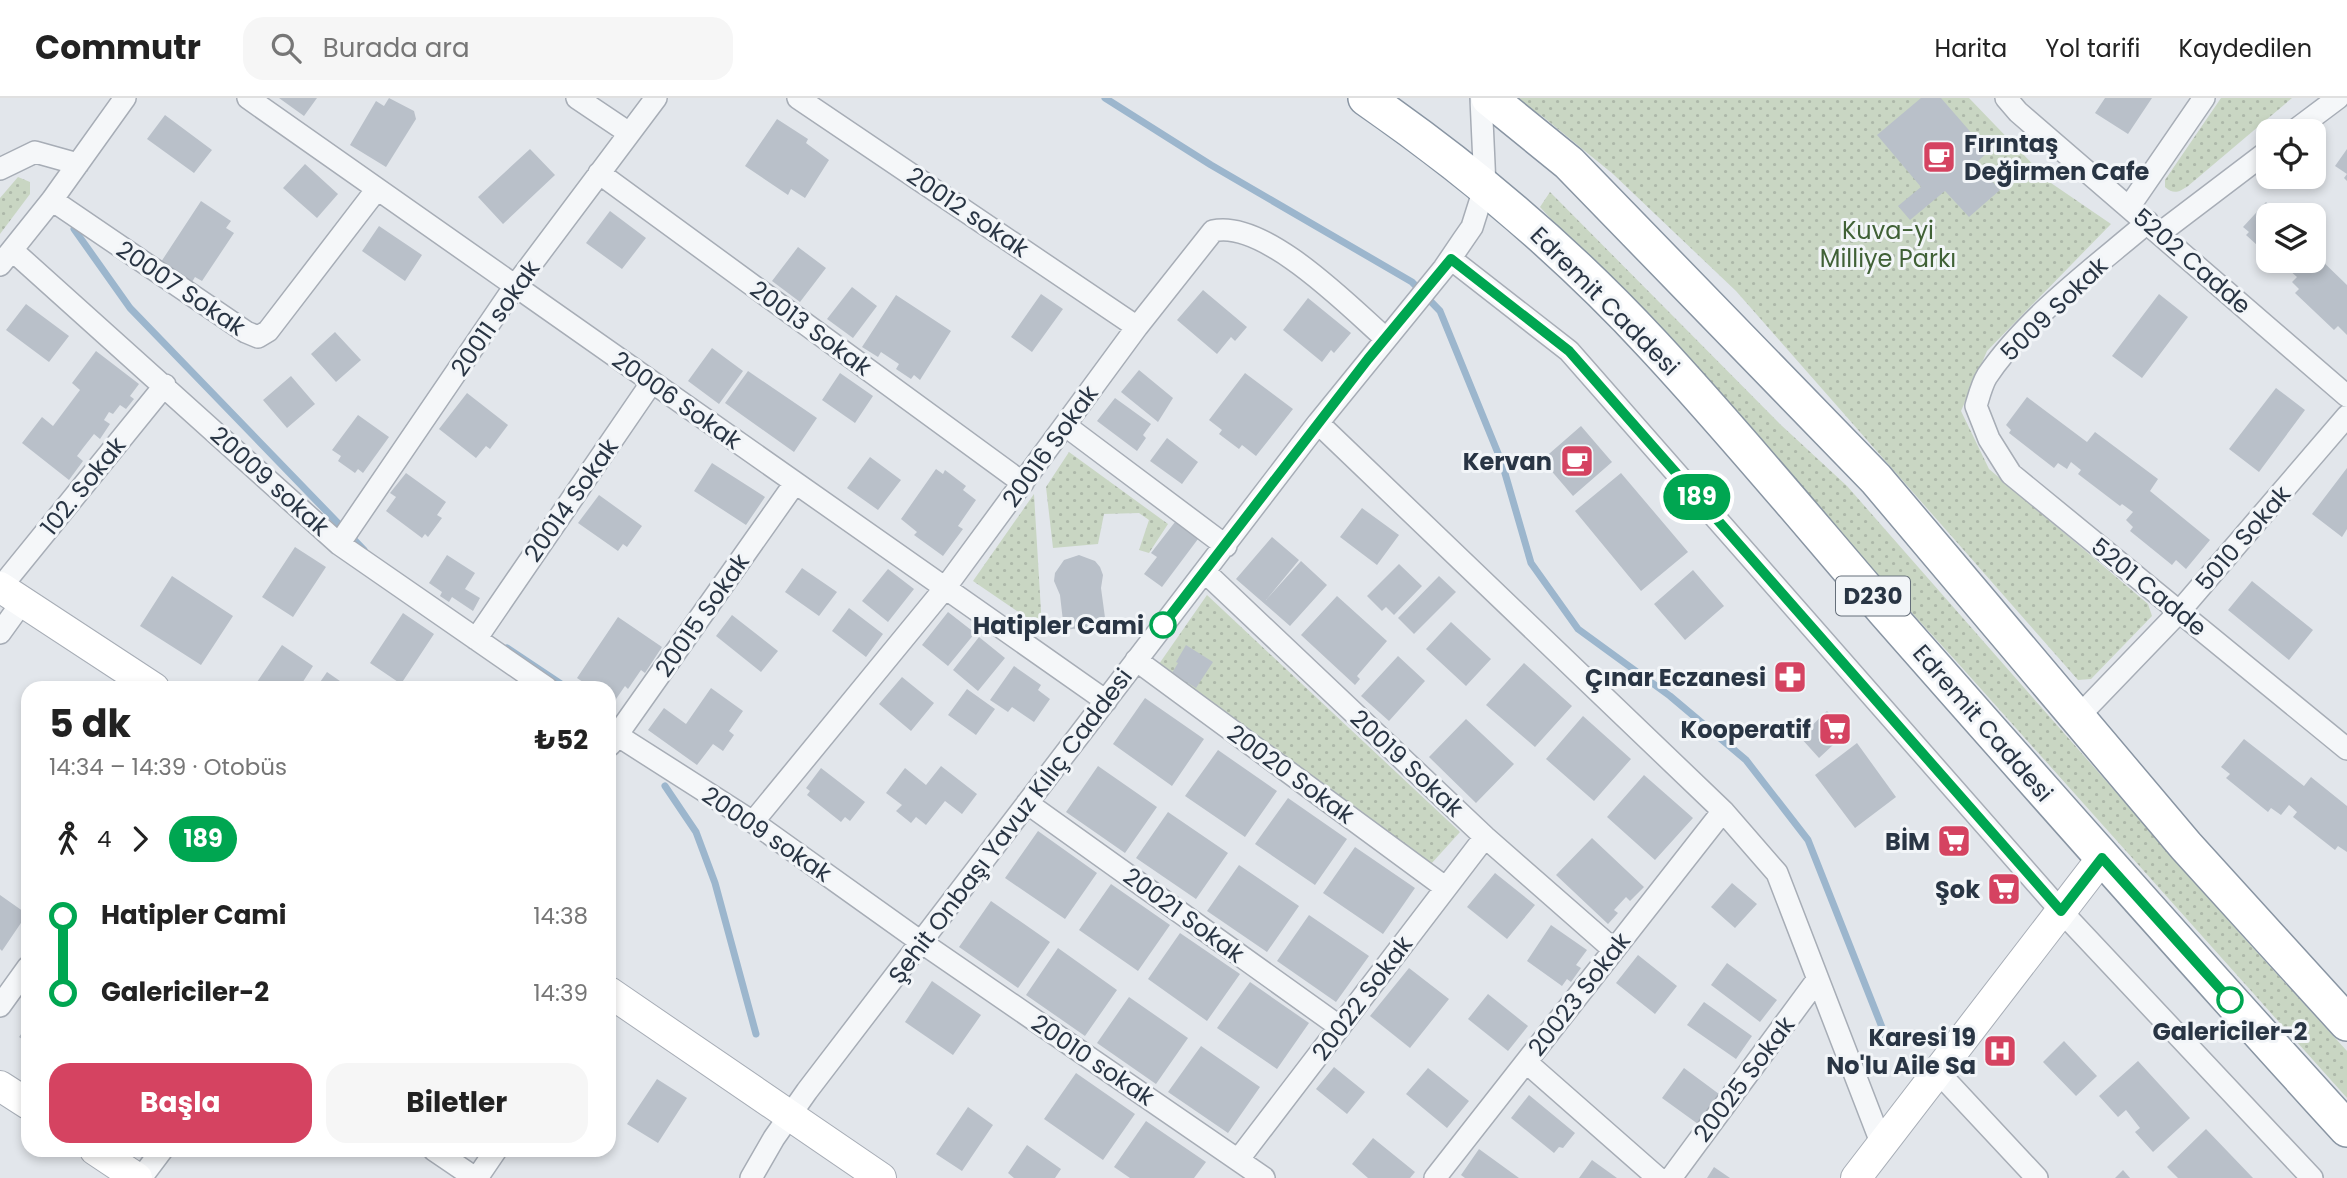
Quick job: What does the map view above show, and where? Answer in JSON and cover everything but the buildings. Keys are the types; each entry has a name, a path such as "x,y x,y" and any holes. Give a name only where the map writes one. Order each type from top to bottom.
{"highway":[{"name":"Edremit Caddesi","path":"1366,98 1485,186 1532,227 1652,344 2102,858 2347,1129"},
{"path":"1489,98 1569,163 1876,479 2186,846 2347,1023"}],"main road":[{"path":"8,592 143,681"},
{"path":"1856,1178 2102,858"},
{"path":"616,997 881,1178"},
{"path":"0,1086 21,1100"},
{"path":"106,1157 139,1178"}],"street":[{"path":"6,258 52,200 125,98"},
{"name":"20006 Sokak","path":"248,98 1105,701"},
{"path":"577,98 629,133"},
{"name":"20011 sokak","path":"340,543 515,286 656,98"},
{"name":"20012 sokak","path":"799,98 1137,327"},
{"path":"1481,98 1485,186"},
{"name":"5202 Cadde","path":"2006,98 2018,112 2347,396"},
{"path":"2129,207 2204,98"},
{"path":"2310,119 2338,98"},
{"path":"0,169 35,152 78,164"},
{"name":"5009 Sokak","path":"1976,406 1986,378 2052,304 2154,228 2256,159"},
{"name":"20013 Sokak","path":"599,173 1023,483"},
{"name":"Şehit Onbaşı Yavuz Kılıç Caddesi","path":"751,1178 790,1116 921,942 1318,423 1447,263 1472,227 1485,186"},
{"name":"20007 Sokak","path":"52,200 246,332 258,337 268,331 377,189"},
{"name":"20016 Sokak","path":"754,822 945,588 1137,327 1213,231 1226,228 1255,238 1311,272 1385,338"},
{"name":"20009 sokak","path":"6,258 165,385 340,543 537,681"},
{"path":"1447,263 1569,351 2061,911 2312,1178"},
{"name":"20014 Sokak","path":"476,638 652,382"},
{"name":"102. Sokak","path":"0,633 8,592 165,385"},
{"name":"5201 Cadde","path":"1976,406 1989,439 2011,474 2347,749"},
{"name":"5010 Sokak","path":"2077,718 2179,612 2347,416"},
{"path":"1318,423 1723,811 1777,873 1882,1145"},
{"path":"1066,426 1226,546"},
{"name":"20015 Sokak","path":"616,731 795,483"},
{"name":"20019 Sokak","path":"1205,572 1485,837 1614,950"},
{"name":"20020 Sokak","path":"1136,660 1446,888"},
{"name":"20009 sokak","path":"616,739 754,822 921,942"},
{"name":"20021 Sokak","path":"1027,803 1340,1027"},
{"name":"20023 Sokak","path":"1435,1178 1723,811"},
{"name":"20022 Sokak","path":"1238,1160 1485,837"},
{"name":"20010 sokak","path":"921,942 1264,1178"},
{"path":"0,1006 21,977"},
{"name":"20025 Sokak","path":"1671,1178 1817,980"},
{"path":"1526,1062 1658,1178"},
{"path":"1938,1072 2037,1178"},
{"path":"139,1178 156,1157"},
{"path":"444,1157 476,1178 491,1157"}],"green space":[{"name":"Kuva-yi Milliye Parkı","path":"1516,98 1969,98 2051,183 2111,224 1987,351 1961,411 1989,469 2148,604 2152,616 2091,679 2078,680 1736,291 1613,174"},
{"path":"2221,98 2292,98 2267,119 2256,119 2256,128 2182,190 2168,190 2165,180"},
{"path":"18,177 30,182 30,194 0,234 0,198"},
{"path":"1550,192 1781,425 1847,486 2244,938 2347,1051 2347,1098 1956,661 1540,207"},
{"path":"1069,452 1168,524 1149,553 1139,550 1149,520 1139,513 1104,514 1098,544 1053,548 1046,487"},
{"path":"1034,494 1042,628 973,581"},
{"path":"1207,595 1460,832 1431,864 1159,664"}],"waterway":[{"path":"1105,98 1211,165 1412,282 1440,311 1502,463 1531,563 1578,629 1670,696 1746,760 1808,840 1889,1045"},
{"path":"74,229 130,308 364,550"},
{"path":"507,648 556,681"},
{"path":"665,786 696,832 715,883 756,1034"}],"bus line":[{"name":"189","path":"1163,625 1368,359 1451,259 1569,351 2061,911 2102,858 2230,1000"}],"place":[{"name":"Fırıntaş Değirmen Cafe","path":"1939,157"},
{"name":"Kervan","path":"1577,461"},
{"name":"Hatipler Cami","path":"1163,625"},
{"name":"Çınar Eczanesi","path":"1790,677"},
{"name":"Kooperatif","path":"1835,729"},
{"name":"BİM","path":"1954,841"},
{"name":"Şok","path":"2004,889"},
{"name":"Galericiler-2","path":"2230,1000"},
{"name":"Karesi 19 No'lu Aile Sa","path":"2000,1051"}]}
